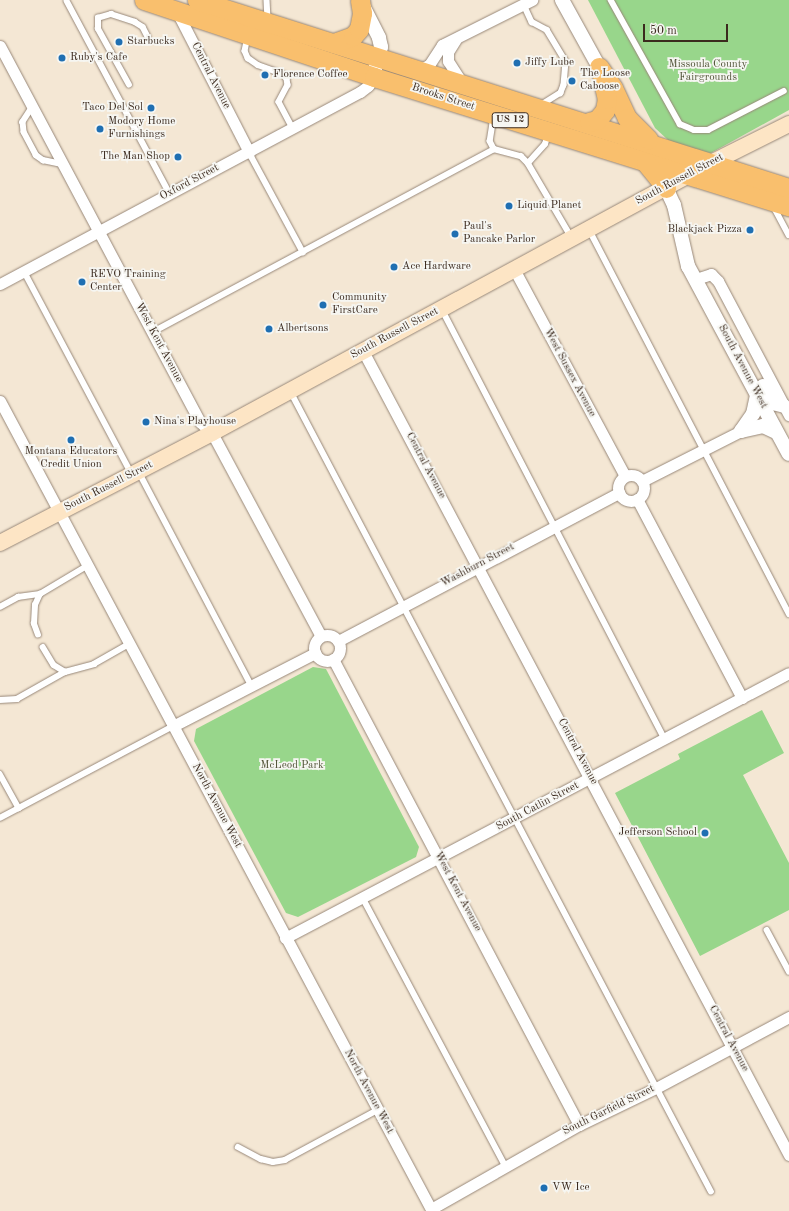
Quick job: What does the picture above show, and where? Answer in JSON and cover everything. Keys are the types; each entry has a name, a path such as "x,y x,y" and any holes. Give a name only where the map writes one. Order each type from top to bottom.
{"highway":[{"name":"Brooks Street","path":"144,0 173,5 249,35 374,76 646,163 789,206"},
{"name":"Brooks Street","path":"197,0 539,107 594,119 656,145 789,188"},
{"path":"334,43 353,36 359,29 362,13 360,0"},
{"path":"594,119 607,99 599,67"},
{"path":"599,67 633,126 656,145"},
{"path":"646,163 666,188"}],"main road":[{"name":"South Russell Street","path":"0,543 212,433 710,163 789,124"}],"street":[{"path":"360,0 379,38 379,57 374,76"},
{"path":"562,0 599,67"},
{"path":"419,70 429,65 442,45 528,2"},
{"name":"Central Avenue","path":"173,5 249,152"},
{"path":"456,39 450,48 448,61 452,71 463,83"},
{"name":"West Kent Avenue","path":"0,46 200,422 212,433 321,636"},
{"name":"Oxford Street","path":"0,284 365,90 374,76"},
{"name":"South Avenue West","path":"666,188 674,205 683,255 789,454"},
{"name":"West Sussex Avenue","path":"514,270 625,476"},
{"name":"South Avenue West","path":"696,279 711,274 718,281 787,408"},
{"path":"728,340 748,358 772,403 787,408"},
{"name":"Central Avenue","path":"363,351 789,1155"},
{"path":"741,431 753,414 757,395"},
{"name":"North Avenue West","path":"0,401 58,513 432,1210"},
{"path":"642,481 741,431 759,426 769,427 776,432"},
{"path":"635,475 642,481 644,490 637,499 626,500 619,493 618,485 625,476 635,475"},
{"name":"Washburn Street","path":"338,641 619,493"},
{"path":"637,499 742,698"},
{"path":"321,636 332,636 338,641 340,650 333,659 322,660 315,653 314,645 321,636"},
{"path":"173,726 251,684 315,653"},
{"name":"West Kent Avenue","path":"333,659 579,1125"},
{"name":"South Catlin Street","path":"285,938 515,819 789,674"},
{"name":"South Garfield Street","path":"432,1210 505,1166 579,1125 656,1088 789,1017"}],"lane":[{"path":"267,0 269,14 267,22"},
{"path":"611,0 680,124 694,130 708,130 784,91"},
{"path":"67,1 170,194"},
{"path":"528,2 532,22 547,30 566,62 564,85 561,94 539,107"},
{"path":"129,85 98,29 98,18 111,14 136,22 143,27 148,37"},
{"path":"249,35 245,51 248,58 258,65 283,74 287,79 288,84 279,102 293,128"},
{"path":"33,107 23,122 24,132 36,155 43,160 62,164"},
{"path":"494,115 490,140 494,150"},
{"path":"528,163 545,144 548,132"},
{"path":"153,332 494,150 521,156 528,163 572,238"},
{"path":"249,152 303,252"},
{"path":"771,201 789,235"},
{"path":"589,229 702,450 789,614"},
{"path":"24,271 251,684"},
{"path":"442,308 665,740"},
{"path":"290,390 711,1191"},
{"path":"0,607 18,597 40,594 87,566"},
{"path":"38,635 34,624 35,604 40,594"},
{"path":"0,700 17,699 65,672 94,664 129,644"},
{"path":"43,647 54,665 65,672"},
{"path":"0,818 173,726"},
{"path":"0,774 19,808"},
{"path":"363,898 505,1166"},
{"path":"767,930 789,971"},
{"path":"238,1147 261,1160 273,1162 284,1160 378,1110"}],"green space":[{"name":"Missoula County Fairgrounds","path":"588,0 789,0 789,110 711,153 697,152 668,140 655,128"},
{"name":"McLeod Park","path":"313,667 326,669 419,847 416,857 298,917 286,913 194,741 196,729"},
{"name":"Jefferson School","path":"762,710 784,753 743,775 789,863 789,910 700,956 615,793 680,759 678,754"}],"place":[{"name":"Starbucks","path":"119,42"},
{"name":"Ruby's Cafe","path":"62,58"},
{"name":"Jiffy Lube","path":"517,63"},
{"name":"Florence Coffee","path":"265,75"},
{"name":"The Loose Caboose","path":"572,81"},
{"name":"Taco Del Sol","path":"151,108"},
{"name":"Modory Home Furnishings","path":"100,129"},
{"name":"The Man Shop","path":"178,157"},
{"name":"Liquid Planet","path":"509,206"},
{"name":"Blackjack Pizza","path":"750,230"},
{"name":"Paul's Pancake Parlor","path":"455,234"},
{"name":"Ace Hardware","path":"394,267"},
{"name":"REVO Training Center","path":"82,282"},
{"name":"Community FirstCare","path":"323,305"},
{"name":"Albertsons","path":"269,329"},
{"name":"Nina's Playhouse","path":"146,422"},
{"name":"Montana Educators Credit Union","path":"71,440"},
{"name":"Jefferson School","path":"705,833"},
{"name":"VW Ice","path":"544,1188"}]}
